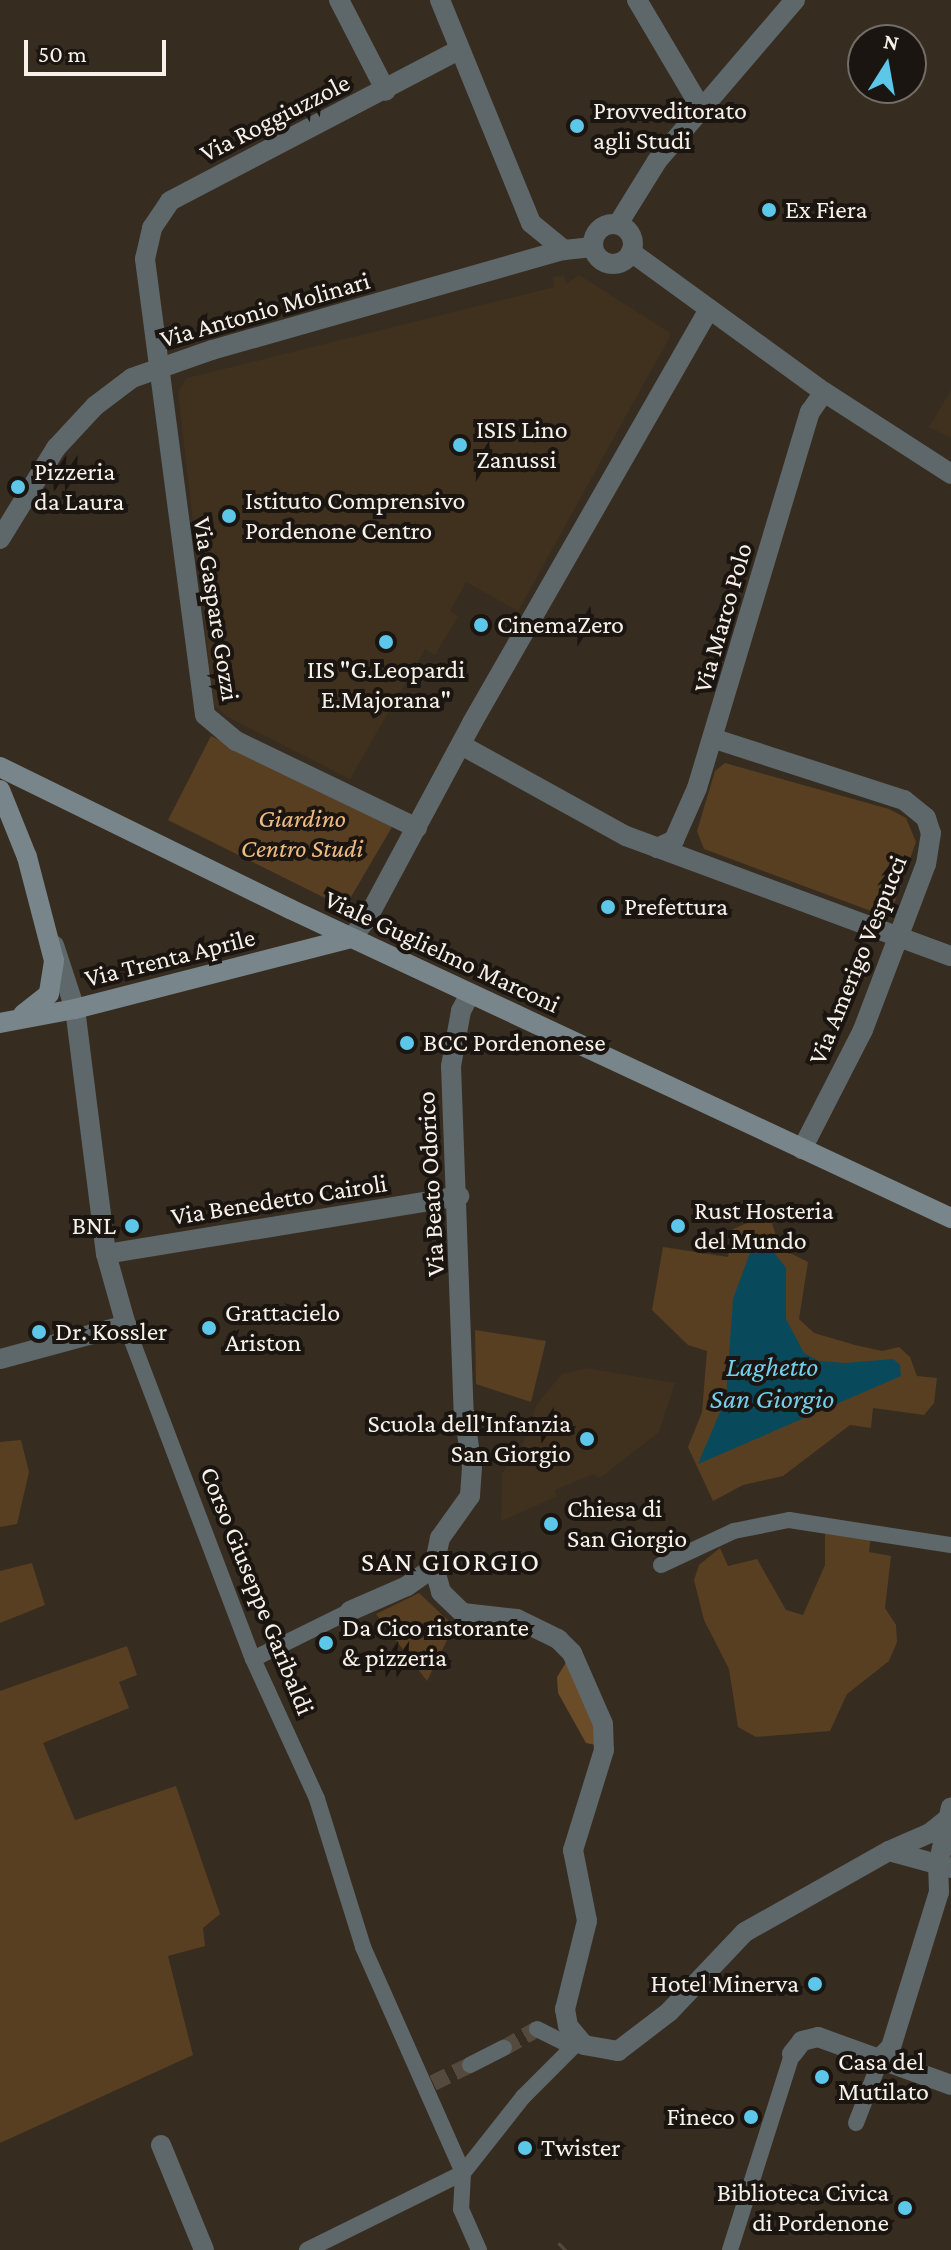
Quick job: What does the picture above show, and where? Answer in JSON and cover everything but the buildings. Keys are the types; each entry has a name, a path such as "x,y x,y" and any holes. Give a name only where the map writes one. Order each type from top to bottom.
{"main road":[{"name":"Viale Guglielmo Marconi","path":"0,767 351,938 951,1218"},
{"path":"0,790 49,934 54,971 49,994 28,1012 0,1023"},
{"name":"Via Trenta Aprile","path":"0,1023 75,1009 351,938"}],"street":[{"path":"339,0 386,91"},
{"path":"440,0 531,223 564,250"},
{"path":"637,0 702,110"},
{"path":"593,247 600,229 618,224 657,161 795,0"},
{"name":"Via Roggiuzzole","path":"145,259 152,228 170,201 386,91 459,50"},
{"path":"618,224 632,237 631,252 824,392 951,474"},
{"name":"Via Antonio Molinari","path":"0,539 5,518 73,428 114,389 156,367 564,250 593,247 598,257 611,263 631,252"},
{"name":"Via Gaspare Gozzi","path":"145,259 156,367 205,715 236,741 417,828"},
{"path":"351,938 367,919 709,310"},
{"name":"Via Marco Polo","path":"657,848 674,840 715,739 810,412 824,392"},
{"name":"Via Amerigo Vespucci","path":"715,739 916,807 931,833 930,847 863,1030 802,1149"},
{"path":"463,746 576,810 657,848 951,956"},
{"name":"Corso Giuseppe Garibaldi","path":"49,934 75,1009 106,1254 126,1325 253,1659 317,1799 363,1947 429,2085 463,2173"},
{"name":"Via Beato Odorico","path":"434,1567 440,1538 470,1496 451,1066 461,1011 470,994"},
{"name":"Via Benedetto Cairoli","path":"106,1254 459,1196"},
{"path":"0,1359 126,1325"},
{"path":"661,1565 734,1531 789,1520 951,1545"},
{"path":"253,1659 407,1586 434,1567 441,1592 463,1613 517,1619 558,1639 572,1653 606,1737 573,1850 587,1921 565,2015 576,2044"},
{"path":"537,2029 603,2052 627,2047 669,2012 745,1932 889,1851 930,1833 949,1813"},
{"path":"856,2123 882,2056 891,2047 939,1892 945,1867 949,1813"},
{"path":"889,1851 945,1867"},
{"path":"730,2250 792,2054 802,2041 818,2037 882,2056 893,2067 951,2085"},
{"path":"307,2250 463,2173 529,2094 576,2044"},
{"path":"470,2065 504,2048"},
{"path":"161,2145 204,2250"},
{"path":"463,2173 461,2209 479,2250"}],"shaded area":[{"path":"564,275 566,284 579,275 670,333 518,611 466,582 450,611 458,616 435,655 425,649 350,779 226,716 214,705 178,392 187,378 554,287 553,277"},
{"path":"951,390 951,438 929,427"},
{"name":"Scuola dell'Infanzia San Giorgio","path":"587,1368 675,1383 659,1432 600,1478 593,1474 555,1490 556,1497 501,1521 502,1474 522,1446 537,1404 562,1374"},
{"path":"567,1661 595,1726 595,1745 586,1743 558,1693 557,1677"}],"green space":[{"name":"Giardino Centro Studi","path":"211,736 392,827 351,897 331,901 168,820"},
{"path":"725,763 889,809 906,818 916,842 891,913 879,914 704,849 697,831 715,771"},
{"path":"769,1214 780,1248 808,1262 799,1319 814,1333 855,1345 882,1351 899,1347 910,1357 917,1376 937,1378 934,1403 924,1415 873,1408 871,1428 850,1425 783,1476 743,1485 713,1501 688,1447 702,1412 707,1351 688,1345 652,1310 663,1247 728,1257 733,1229"},
{"path":"475,1330 546,1341 531,1402 476,1384"},
{"path":"21,1440 29,1472 17,1524 0,1527 0,1442"},
{"path":"825,1527 871,1535 869,1552 891,1556 885,1608 896,1625 897,1642 889,1661 847,1694 830,1731 756,1737 738,1727 729,1669 704,1620 694,1580 699,1565 720,1548 728,1566 757,1559 786,1610 803,1615 825,1565"},
{"path":"32,1563 45,1605 0,1623 0,1571"},
{"path":"419,1593 454,1626 427,1681 376,1614"},
{"path":"127,1646 137,1675 119,1682 129,1708 43,1743 75,1820 176,1786 220,1914 203,1928 205,1946 168,1956 193,2055 0,2143 0,1691"}],"water":[{"name":"Laghetto San Giorgio","path":"768,1245 786,1268 786,1319 804,1353 819,1361 846,1363 893,1359 900,1365 901,1376 698,1464 726,1398 733,1299 751,1250"}],"tunnel":[{"path":"504,2048 537,2029"},
{"path":"433,2083 470,2065"}],"place":[{"name":"Provveditorato agli Studi","path":"577,126"},
{"name":"Ex Fiera","path":"769,210"},
{"name":"ISIS Lino Zanussi","path":"460,445"},
{"name":"Pizzeria da Laura","path":"18,487"},
{"name":"Istituto Comprensivo Pordenone Centro","path":"229,516"},
{"name":"CinemaZero","path":"481,625"},
{"name":"IIS \"G.Leopardi E.Majorana\"","path":"386,642"},
{"name":"Prefettura","path":"608,907"},
{"name":"BCC Pordenonese","path":"407,1043"},
{"name":"BNL","path":"132,1226"},
{"name":"Rust Hosteria del Mundo","path":"678,1226"},
{"name":"Grattacielo Ariston","path":"209,1328"},
{"name":"Dr. Kossler","path":"39,1332"},
{"name":"Scuola dell'Infanzia San Giorgio","path":"587,1439"},
{"name":"Chiesa di San Giorgio","path":"551,1524"},
{"name":"Da Cico ristorante & pizzeria","path":"326,1643"},
{"name":"Hotel Minerva","path":"815,1984"},
{"name":"Casa del Mutilato","path":"822,2077"},
{"name":"Fineco","path":"751,2117"},
{"name":"Twister","path":"525,2148"},
{"name":"Biblioteca Civica di Pordenone","path":"905,2208"}],"district":[{"name":"SAN GIORGIO","path":"451,1562"}]}
